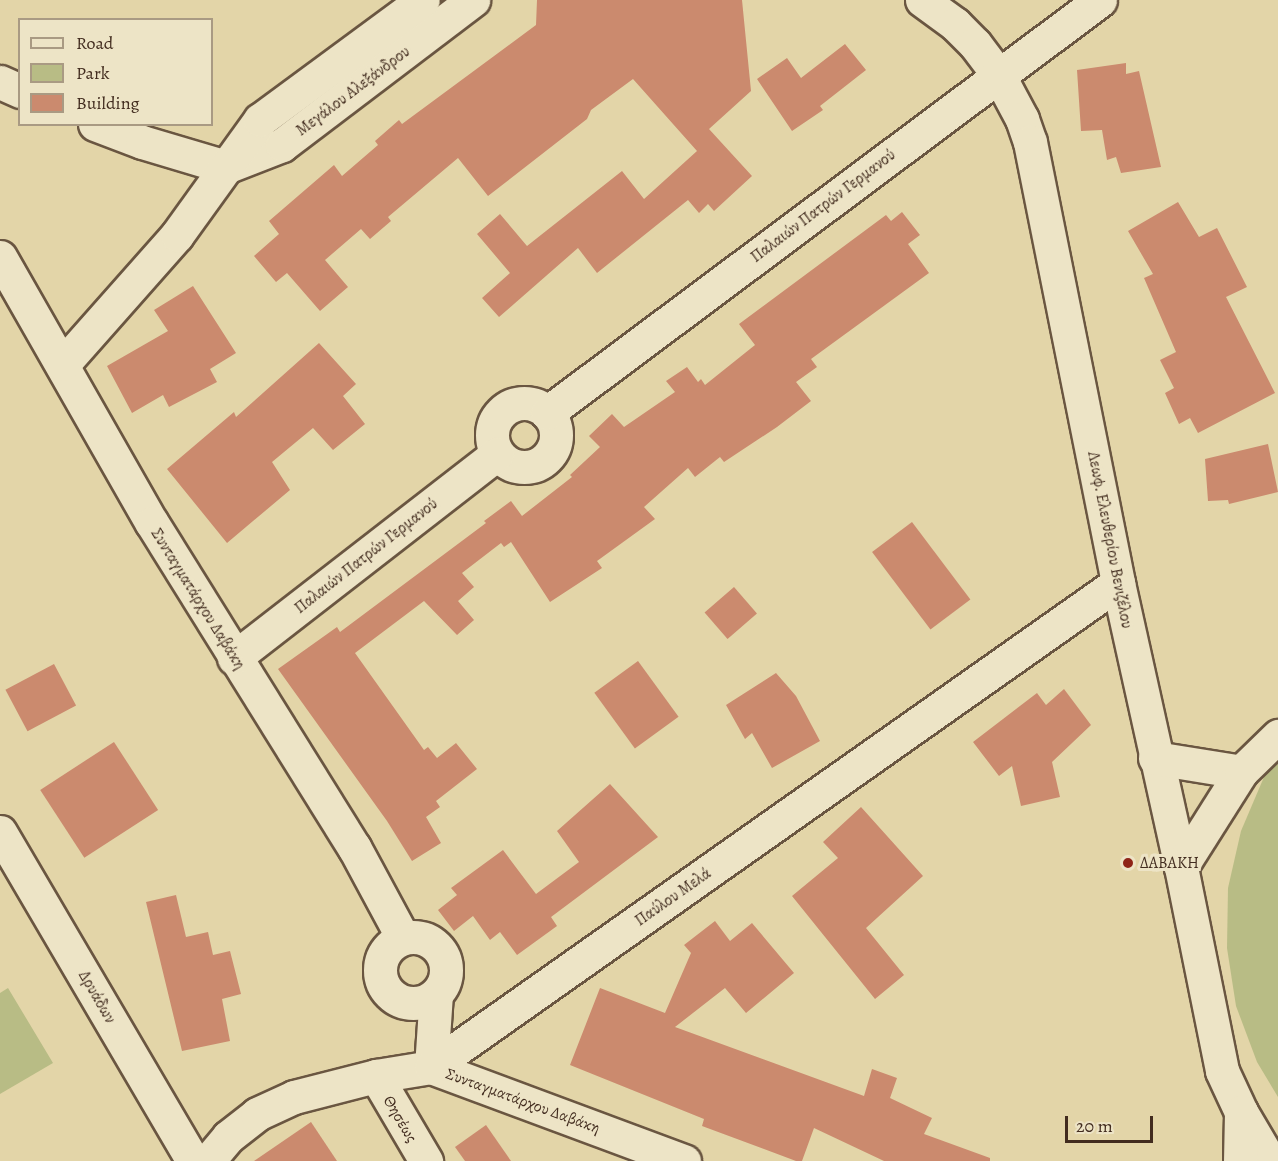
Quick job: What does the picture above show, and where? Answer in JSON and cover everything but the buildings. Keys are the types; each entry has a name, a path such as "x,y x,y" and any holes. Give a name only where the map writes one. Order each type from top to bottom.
{"street":[{"name":"Μεγάλου Αλεξάνδρου","path":"63,364 177,236 260,120 423,0"},
{"name":"Μεγάλου Αλεξάνδρου","path":"226,167 282,145 473,0"},
{"name":"Λεωφ. Ελευθερίου Βενιζέλου","path":"922,0 962,31 998,75 1023,119 1030,142 1118,582 1155,758 1181,867 1222,1071 1241,1112 1270,1161"},
{"name":"Παλαιών Πατρών Γερμανού","path":"547,413 1100,0"},
{"path":"0,82 18,90"},
{"path":"100,126 142,142 226,167"},
{"name":"Συνταγματάρχου Δαβάκη","path":"0,257 152,523 234,658 354,846 403,938"},
{"path":"517,404 538,407 547,413 556,432 555,442 545,460 525,468 514,466 498,454 492,434 499,415 517,404"},
{"name":"Παλαιών Πατρών Γερμανού","path":"234,658 498,454"},
{"name":"Παύλου Μελά","path":"208,1161 228,1137 257,1114 294,1097 376,1076 431,1067 1118,582"},
{"path":"1181,867 1241,772 1278,736"},
{"path":"1155,758 1241,772"},
{"name":"Δρυάδων","path":"0,832 193,1161"},
{"path":"417,936 442,952 446,967 444,982 436,994 425,1001 411,1003 398,1000 384,986 379,967 383,954 391,944 403,938 417,936"},
{"name":"Συνταγματάρχου Δαβάκη","path":"436,994 431,1067 684,1161"},
{"name":"Θησέως","path":"376,1076 426,1161"},
{"name":"Λεωφ. Ελευθερίου Βενιζέλου","path":"1240,1161 1241,1112"}],"green space":[{"path":"1278,757 1278,1097 1257,1062 1236,1006 1227,948 1228,888 1241,831 1264,777"},
{"path":"8,988 53,1063 0,1094 0,993"}],"place":[{"name":"ΔΑΒΑΚΗ","path":"1128,863"}]}
